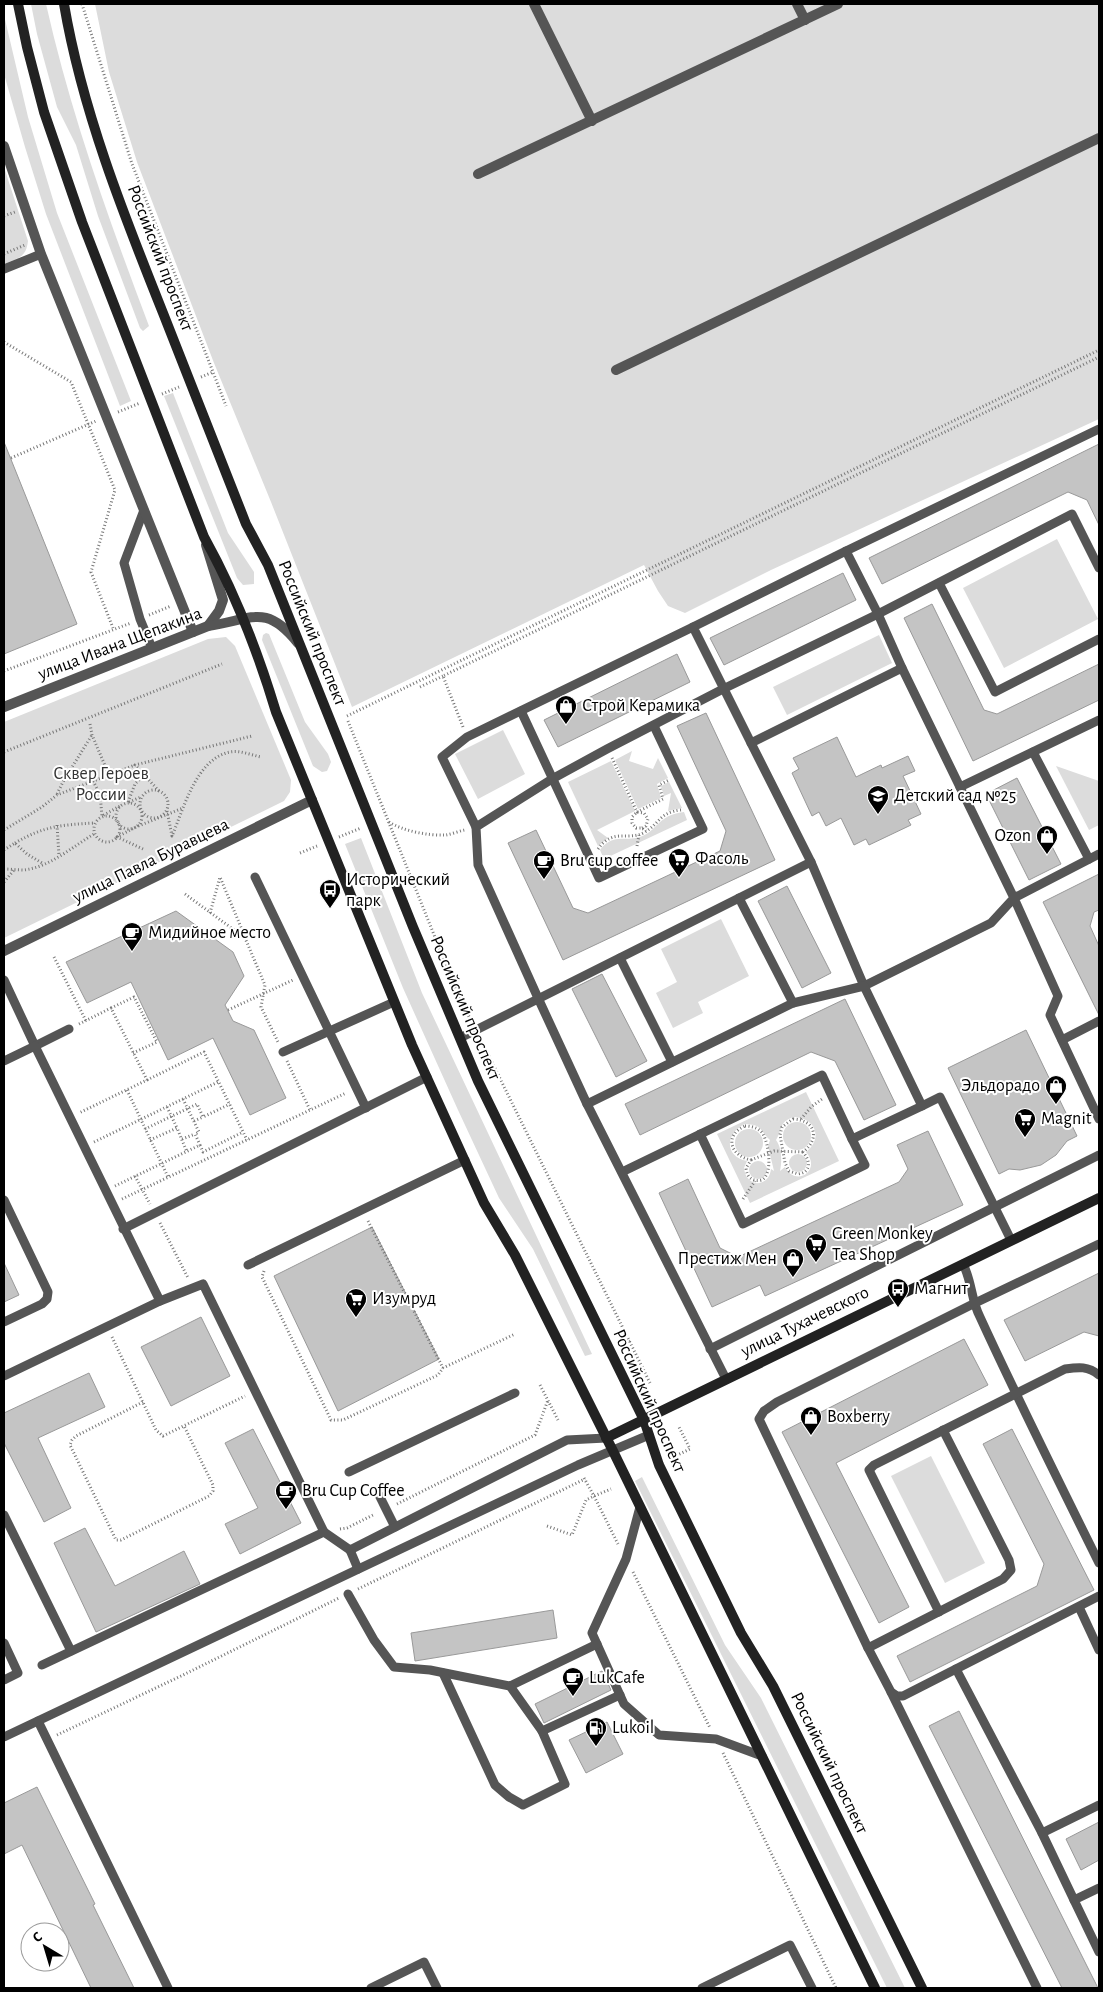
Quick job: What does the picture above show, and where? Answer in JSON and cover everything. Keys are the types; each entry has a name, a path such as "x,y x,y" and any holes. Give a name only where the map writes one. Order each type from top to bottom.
{"main road":[{"path":"18,4 26,47 44,112 82,222 204,536 222,569 242,618 266,677 276,712 394,1002 484,1203 515,1255 613,1451 875,1988"},
{"name":"Российский проспект","path":"64,4 70,40 100,144 126,221 246,524 268,565 412,927 478,1082 644,1420 659,1465 742,1633 773,1686 922,1988"},
{"name":"улица Тухачевского","path":"606,1438 1099,1198"}],"street":[{"path":"534,4 592,121"},
{"path":"797,4 805,20"},
{"path":"478,174 838,4"},
{"path":"616,370 1099,138"},
{"path":"4,146 41,254 193,632"},
{"path":"204,536 223,600 219,611 208,626"},
{"name":"улица Ивана Щепакина","path":"4,707 208,626 229,623 242,618 267,617 286,628 299,644"},
{"name":"улица Павла Буравцева","path":"4,951 312,800"}],"lane":[{"path":"4,269 41,254"},
{"path":"726,1379 587,1104 538,998 478,865 476,827 442,757 467,737 1099,429"},
{"path":"144,510 124,564 140,619 152,648"},
{"path":"476,827 552,779 607,749 723,689 878,614 1072,514 1099,568"},
{"path":"846,551 1014,898 1058,996 1050,1015 1099,1119"},
{"path":"939,583 994,692 1099,639"},
{"path":"693,627 811,862 864,986 922,1106"},
{"path":"751,743 902,668"},
{"path":"521,711 599,878 703,829 654,726"},
{"path":"960,787 1099,720"},
{"path":"1033,752 1089,860"},
{"path":"587,1104 793,1002 864,986 991,923 1014,898 1099,854"},
{"path":"460,1038 811,862"},
{"path":"255,876 366,1108"},
{"path":"739,898 793,1002"},
{"path":"620,958 672,1062"},
{"path":"4,980 123,1229 160,1301"},
{"path":"283,1052 394,1002"},
{"path":"1062,1040 1099,1020"},
{"path":"4,1061 69,1029"},
{"path":"622,1172 700,1134 822,1075 865,1165 743,1224 700,1134"},
{"path":"123,1229 427,1077"},
{"path":"852,1139 940,1097 1011,1240"},
{"path":"710,1349 1099,1155"},
{"path":"248,1265 465,1160"},
{"path":"4,1200 48,1292 47,1299 42,1304 4,1322"},
{"path":"1038,1988 868,1648 759,1419 764,1411 777,1402 1099,1244"},
{"path":"963,1264 969,1277 974,1304 1015,1393 1099,1563"},
{"path":"4,1376 160,1301 203,1284 324,1532 350,1550 358,1569"},
{"path":"939,1612 869,1470 874,1465 1066,1369 1088,1368 1099,1375"},
{"path":"349,1472 515,1393"},
{"path":"868,1648 1003,1579 1011,1570 1009,1560 944,1430"},
{"path":"4,1737 578,1464 649,1435"},
{"path":"350,1550 567,1440 606,1438"},
{"path":"379,1495 395,1527"},
{"path":"640,1507 626,1560 592,1633 624,1704 659,1735 716,1739 762,1756"},
{"path":"4,1515 71,1651"},
{"path":"42,1665 324,1532"},
{"path":"348,1594 374,1640 394,1666 510,1686 597,1644"},
{"path":"891,1692 897,1696 903,1696 1099,1596"},
{"path":"1079,1607 1099,1650"},
{"path":"4,1643 18,1673 4,1680"},
{"path":"956,1669 1042,1833 1099,1952"},
{"path":"443,1673 495,1785 509,1797 523,1805 565,1784 542,1731 510,1686"},
{"path":"542,1731 620,1695"},
{"path":"38,1721 168,1988"},
{"path":"1042,1833 1099,1805"},
{"path":"1074,1900 1099,1888"},
{"path":"702,1988 790,1945 812,1988"},
{"path":"370,1988 424,1962 437,1988"}],"path":[{"path":"82,4 132,164 226,406"},
{"path":"16,211 19,219"},
{"path":"4,254 28,244"},
{"path":"4,342 71,382 115,490 90,572 114,628"},
{"path":"347,716 1099,350"},
{"path":"420,687 1099,357"},
{"path":"11,458 213,372"},
{"path":"149,616 174,605"},
{"path":"4,671 134,622"},
{"path":"4,752 222,664"},
{"path":"443,676 467,737"},
{"path":"348,721 455,987 650,1382"},
{"path":"90,724 92,735 109,775"},
{"path":"57,795 64,780 92,735"},
{"path":"4,830 57,795 134,765 252,736"},
{"path":"607,749 637,812"},
{"path":"134,765 167,798 169,805 167,813 172,836 198,776 216,757 230,752 240,752 261,757"},
{"path":"646,831 642,828 636,828 632,823 632,817 637,812 663,799 659,785 677,775"},
{"path":"128,802 135,784 143,776 147,777"},
{"path":"93,781 100,794 102,816"},
{"path":"4,850 14,842 34,832 57,825 94,823 102,816 150,790 159,791"},
{"path":"102,816 112,817 123,827 136,827 142,816 140,800 142,796"},
{"path":"128,802 137,806 150,818 163,816 167,813"},
{"path":"117,837 119,833 116,814 122,806"},
{"path":"94,823 94,834 97,839 107,842 167,813 184,808"},
{"path":"593,865 595,854 611,838 622,835 636,836 646,831 660,818 669,813 684,810 694,811"},
{"path":"637,812 644,813 648,820 646,826 642,828"},
{"path":"378,821 388,820 398,828 446,835 476,827"},
{"path":"57,825 59,856"},
{"path":"335,839 370,825"},
{"path":"4,869 24,870 43,864 94,834"},
{"path":"117,837 143,849"},
{"path":"14,842 27,854 43,864"},
{"path":"300,853 318,846"},
{"path":"4,882 15,870"},
{"path":"210,913 220,878 265,985 261,1007 310,1110"},
{"path":"185,894 245,938"},
{"path":"54,957 86,1021"},
{"path":"228,1010 302,975"},
{"path":"69,1029 134,997 157,1042 133,1053"},
{"path":"111,1008 146,1080"},
{"path":"70,1118 204,1052 247,1140"},
{"path":"94,1142 218,1082"},
{"path":"121,1200 356,1088"},
{"path":"127,1090 168,1178"},
{"path":"801,1119 811,1107 831,1095"},
{"path":"182,1140 198,1132 183,1098"},
{"path":"145,1129 197,1104 203,1117"},
{"path":"194,1121 230,1104"},
{"path":"167,1107 187,1152"},
{"path":"751,1160 746,1168 746,1173 755,1181 762,1180 768,1173 768,1154 763,1135 759,1129 746,1126 734,1134 733,1148 742,1158 751,1160 768,1154 783,1151 803,1152 808,1157 806,1171 798,1174 789,1171 785,1163 783,1151 780,1135 782,1127 794,1119 801,1119 807,1122 813,1134 813,1141 803,1152"},
{"path":"150,1140 177,1128"},
{"path":"195,1134 203,1152 243,1132"},
{"path":"114,1186 200,1146"},
{"path":"136,1176 151,1207"},
{"path":"734,1206 747,1195 755,1181"},
{"path":"156,1215 195,1292 193,1288"},
{"path":"359,1225 375,1217"},
{"path":"368,1221 443,1368"},
{"path":"264,1270 262,1278 330,1420 343,1420 438,1375 443,1368 515,1334"},
{"path":"107,1327 159,1434 163,1436 245,1396"},
{"path":"620,1346 630,1341"},
{"path":"540,1385 558,1420"},
{"path":"241,1387 249,1404"},
{"path":"324,1532 347,1528 535,1435 548,1400"},
{"path":"143,1402 76,1436 70,1446 116,1540 120,1540 156,1523 209,1496 213,1491 213,1485 184,1426"},
{"path":"673,1458 690,1448 679,1427"},
{"path":"47,1739 181,1676 584,1478 716,1739 836,1988"},
{"path":"547,1526 572,1535 586,1500 611,1488"}],"green space":[{"path":"31,4 46,4 79,127 149,326 143,331 140,328 98,216 76,145 57,107 37,34"},
{"path":"95,4 1099,4 1099,419 771,570 685,613 668,606 644,565 352,707 214,363 137,162 109,72"},
{"path":"4,15 28,117 57,213 131,401 120,406 46,214 25,147 4,74"},
{"path":"4,167 28,241 23,254 17,259 4,264"},
{"path":"173,393 228,533 254,572 254,584 243,585 237,578 164,396"},
{"path":"1057,539 1098,619 1004,668 963,588"},
{"path":"269,634 305,722 328,754 331,762 327,771 322,772 313,766 262,640 263,635"},
{"path":"879,635 892,663 787,715 773,687"},
{"name":"Сквер Героев России","path":"226,637 235,646 291,780 290,792 284,801 4,938 4,722 208,639"},
{"path":"503,730 525,774 478,799 455,754"},
{"path":"632,751 629,761 653,769 658,758 668,778 657,784 661,798 638,809 615,760"},
{"path":"611,761 635,811 597,830 608,838 598,846 568,782"},
{"path":"1056,766 1099,781 1099,825 1089,830"},
{"path":"669,782 682,808 668,811 671,793 664,796 661,786"},
{"path":"684,812 687,820 604,859 600,850 609,842 618,839 640,837 651,831 668,816"},
{"path":"361,838 422,993 592,1354 585,1356 533,1249 499,1198 403,988 345,844"},
{"path":"721,919 749,976 698,1002 703,1013 673,1028 656,993 677,982 661,949"},
{"path":"806,1092 839,1161 750,1203 717,1134","holes":["793,1117 807,1120 812,1124 816,1135 815,1141 806,1152 811,1165 806,1174 801,1176 795,1176 785,1167 780,1171 781,1155 776,1140 783,1124","745,1124 755,1125 770,1140 768,1146 774,1171 771,1169 766,1180 762,1182 753,1182 749,1179 744,1168 747,1161 739,1159 731,1150 730,1144 734,1133"]},
{"path":"797,1122 807,1126 811,1136 807,1146 797,1150 787,1146 783,1136 787,1126"},
{"path":"749,1129 759,1133 763,1143 759,1153 749,1157 739,1153 735,1143 739,1133"},
{"path":"798,1154 804,1157 807,1163 804,1169 798,1172 792,1169 789,1163 792,1157"},
{"path":"758,1161 764,1164 767,1170 764,1176 758,1179 752,1176 749,1170 752,1164"},
{"path":"931,1456 985,1563 945,1583 891,1476"},
{"path":"642,1477 725,1645 761,1698 905,1988 887,1988 635,1481"}],"building":[{"path":"4,442 77,624 4,654"},
{"path":"1099,444 1099,525 1087,500 1068,492 882,584 869,558"},
{"path":"843,573 856,600 724,665 710,638"},
{"path":"932,604 984,710 997,714 1099,664 1099,700 973,761 904,618"},
{"path":"677,654 690,682 558,747 544,720"},
{"path":"706,713 775,860 563,960 508,843 536,830 573,908 588,913 720,851 726,831 677,726"},
{"path":"837,737 856,777 881,765 882,768 908,756 915,771 903,776 921,814 908,820 911,825 869,845 866,839 854,845 841,818 826,826 819,812 812,816 792,773 799,769 793,758"},
{"path":"1017,778 1061,864 1029,880 986,794"},
{"path":"1099,874 1099,910 1094,912 1090,926 1099,946 1099,1015 1043,902"},
{"path":"787,886 831,973 802,988 758,901"},
{"path":"176,911 233,952 244,976 225,1005 233,1021 254,1030 286,1098 250,1115 213,1038 168,1060 131,982 87,1003 66,962"},
{"path":"602,974 647,1061 616,1077 572,989"},
{"path":"845,999 896,1105 864,1120 835,1061 811,1052 640,1135 625,1104"},
{"path":"1026,1030 1077,1136 1067,1141 1056,1155 1041,1165 1020,1170 1009,1169 999,1174 948,1068"},
{"path":"928,1131 963,1205 765,1296 760,1285 712,1307 659,1193 688,1179 720,1248 738,1257 899,1182 908,1169 897,1145"},
{"name":"Изумруд","path":"372,1227 439,1359 338,1411 274,1276"},
{"path":"4,1263 19,1295 4,1302"},
{"path":"1099,1273 1099,1336 1084,1332 1025,1361 1004,1320"},
{"path":"201,1317 230,1376 171,1406 141,1347"},
{"path":"964,1339 988,1385 836,1463 909,1607 879,1623 782,1432"},
{"path":"89,1373 105,1407 38,1438 71,1508 44,1522 4,1443 4,1413"},
{"path":"253,1429 301,1523 240,1554 225,1524 258,1508 225,1443"},
{"path":"1012,1429 1094,1590 910,1682 897,1656 1037,1586 1044,1564 983,1444"},
{"path":"85,1528 115,1586 184,1551 200,1584 96,1632 54,1543"},
{"path":"553,1610 557,1638 415,1661 411,1633"},
{"path":"602,1671 611,1690 544,1723 535,1704"},
{"path":"959,1711 1098,1988 1062,1988 929,1726"},
{"name":"Lukoil","path":"607,1722 623,1754 586,1773 569,1740"},
{"path":"37,1787 134,1988 91,1988 70,1944 70,1922 59,1922 22,1845 4,1854 4,1803"},
{"path":"1099,1822 1099,1860 1081,1870 1066,1839"}],"place":[{"name":"Строй Керамика","path":"566,725"},
{"name":"Детский сад №25","path":"878,815"},
{"name":"Ozon","path":"1047,855"},
{"name":"Фасоль","path":"679,878"},
{"name":"Bru cup coffee","path":"544,880"},
{"name":"Исторический парк","path":"330,909"},
{"name":"Мидийное место","path":"132,952"},
{"name":"Эльдорадо","path":"1056,1105"},
{"name":"Magnit","path":"1025,1138"},
{"name":"Green Monkey Tea Shop","path":"816,1263"},
{"name":"Престиж Мен","path":"793,1278"},
{"name":"Магнит","path":"898,1308"},
{"name":"Изумруд","path":"356,1318"},
{"name":"Boxberry","path":"811,1436"},
{"name":"Bru Cup Coffee","path":"286,1510"},
{"name":"LukCafe","path":"573,1697"},
{"name":"Lukoil","path":"596,1747"}]}
